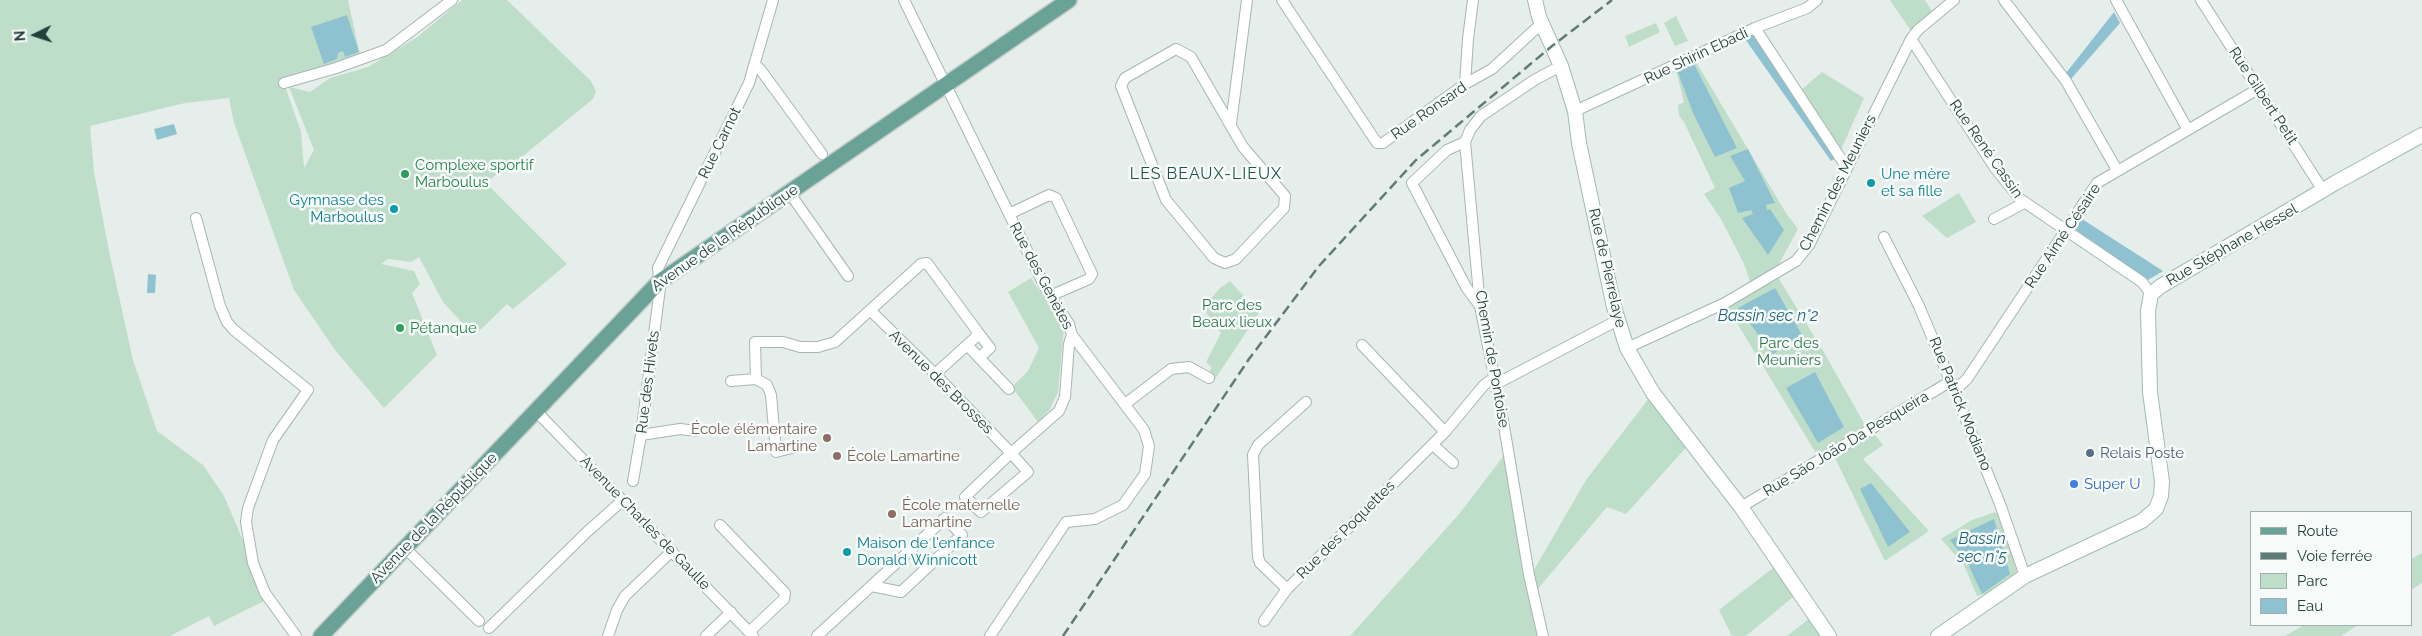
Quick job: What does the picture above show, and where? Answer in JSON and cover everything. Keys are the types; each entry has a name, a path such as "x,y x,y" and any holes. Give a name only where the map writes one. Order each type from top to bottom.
{"main road":[{"name":"Avenue de la République","path":"321,636 665,278 1069,0"}],"street":[{"path":"284,83 336,68 386,50 452,0"},
{"name":"Rue Carnot","path":"665,278 658,268 732,122 755,65 773,0"},
{"name":"Rue des Genètes","path":"904,0 1050,296 1069,324 1072,335 1144,430 1149,446 1145,474 1123,505 1095,519 1066,522 990,636"},
{"path":"1231,124 1191,57 1176,49 1125,78 1121,86 1166,200 1214,258 1225,263 1236,259 1284,208 1285,196 1243,146 1231,124 1247,0"},
{"name":"Rue Ronsard","path":"1282,0 1377,144 1383,143 1465,84 1492,70 1542,23"},
{"path":"1465,84 1468,39 1474,0"},
{"name":"Rue de Pierrelaye","path":"1535,0 1542,23 1561,66 1575,111 1581,152 1618,320 1627,348 1653,393 1741,507 1829,636"},
{"name":"Rue Shirin Ebadi","path":"1575,111 1755,28 1807,8 1817,0"},
{"path":"2004,0 2066,81 2117,170"},
{"path":"2116,0 2188,130"},
{"name":"Rue Gilbert Petit","path":"2201,0 2324,192"},
{"name":"Chemin des Meuniers","path":"1627,348 1725,303 1796,261 1809,245 1911,39 1947,2"},
{"path":"1755,28 1848,168"},
{"name":"Rue René Cassin","path":"1911,39 1995,168 2024,203 2142,282 2152,294"},
{"path":"755,65 760,69 822,154"},
{"path":"1480,306 1466,287 1412,184 1447,150 1466,142 1470,130 1481,116 1536,79 1561,66"},
{"name":"Rue Aimé Césaire","path":"1953,386 1967,379 2097,183 2258,89"},
{"name":"Rue Stéphane Hessel","path":"1938,636 2024,576 2151,516 2158,503 2162,482 2151,399 2148,358 2148,312 2152,294 2161,286 2422,135"},
{"name":"Chemin de Pontoise","path":"1466,142 1480,306 1496,380 1529,575 1543,636"},
{"path":"789,192 848,276"},
{"path":"1009,214 1049,195 1056,198 1092,274 1089,279 1050,296"},
{"path":"1994,219 2024,203"},
{"path":"196,218 220,306 227,322 234,330 308,390 273,440 246,515 253,563 265,593 296,636"},
{"name":"Rue Patrick Modiano","path":"1884,237 1919,306 1953,386 2000,504 2024,576"},
{"path":"663,260 665,278"},
{"path":"756,378 755,342 782,342 800,347 818,347 835,342 921,264 927,262 990,348 979,358"},
{"name":"Rue des Hivets","path":"633,481 641,435 660,288 665,278"},
{"name":"Avenue des Brosses","path":"871,311 935,374 1011,453 1028,472 981,512 965,497 1011,453 1059,411 1065,397 1069,344 1072,335"},
{"name":"Rue des Poquettes","path":"1264,621 1287,588 1445,432 1484,385 1618,320"},
{"path":"935,374 976,337 977,332"},
{"path":"1362,345 1445,432"},
{"path":"967,346 1009,389"},
{"path":"1125,404 1171,369 1189,367 1209,378"},
{"path":"731,381 756,378 767,385 771,395 776,452 800,446"},
{"name":"Rue São João Da Pesqueira","path":"1741,507 1953,386"},
{"path":"1287,588 1266,569 1258,556 1253,455 1258,445 1306,402"},
{"name":"Avenue Charles de Gaulle","path":"536,411 751,634"},
{"path":"641,435 680,429 696,431"},
{"path":"1432,444 1453,463"},
{"path":"489,628 593,526 623,500"},
{"path":"817,636 945,518 962,535 901,592 872,586"},
{"path":"720,525 785,593 784,599 751,634"},
{"path":"405,548 479,621"},
{"path":"608,636 617,610 625,596 672,551"},
{"path":"706,636 731,612"}],"green space":[{"path":"0,0 348,0 361,59 284,83 301,132 304,168 314,150 289,87 310,92 330,78 368,67 416,38 462,0 507,0 591,81 596,91 593,99 513,164 510,163 486,183 567,264 513,309 507,304 474,336 443,302 419,257 411,262 388,259 381,264 414,271 420,284 412,293 437,355 384,408 335,350 294,290 234,123 229,98 185,103 90,126 94,172 109,251 133,360 157,431 203,465 224,496 268,599 214,626 209,616 170,636 0,636"},
{"path":"1890,0 1925,0 1933,13 1913,34"},
{"path":"1676,16 1688,41 1675,46 1664,23"},
{"path":"1656,23 1660,32 1629,47 1625,36"},
{"name":"Parc des Meuniers","path":"1696,62 1786,213 1798,229 1778,266 1754,285 1776,274 1825,354 1865,425 1817,455 1723,300 1752,287 1744,264 1721,219 1704,194 1715,188 1684,122 1679,116 1678,105 1684,102 1676,70"},
{"path":"1822,72 1864,98 1841,150 1801,90"},
{"path":"1959,193 1976,222 1947,238 1922,216"},
{"path":"1031,278 1064,327 1058,392 1050,409 1038,422 1012,387 1028,371 1039,348 1008,292"},
{"name":"Parc des Beaux lieux","path":"1230,281 1259,313 1215,379 1210,376 1211,367 1206,362 1221,333 1203,308 1220,288"},
{"path":"1653,393 1692,441 1626,514 1607,507 1531,597 1542,636 1350,636 1460,513 1508,450 1527,582 1586,480"},
{"path":"1871,430 1883,445 1863,459 1929,531 1885,561 1834,456"},
{"name":"Bassin sec n°5","path":"1995,512 2000,516 2017,572 2016,576 2001,589 1977,596 1964,565 1941,539 1972,520"},
{"path":"2422,553 2422,583 2412,589 2412,558"},
{"path":"1778,564 1799,592 1746,636 1732,636 1719,610"},
{"path":"1815,614 1829,636 1787,636"},
{"path":"2302,626 2356,626 2341,636 2285,636"}],"water":[{"path":"2114,12 2120,23 2071,79 2066,73"},
{"path":"347,15 359,52 345,57 343,51 338,53 337,59 324,64 311,27"},
{"path":"1754,35 1836,158 1831,161 1745,39"},
{"path":"1694,64 1737,148 1715,157 1693,113 1677,70"},
{"path":"174,124 177,134 157,140 154,129"},
{"path":"1748,149 1775,203 1766,205 1767,210 1770,209 1784,230 1768,255 1742,218 1753,214 1751,210 1738,213 1729,188 1745,181 1730,156"},
{"path":"2082,219 2163,271 2148,280 2074,229"},
{"path":"148,274 156,275 155,293 147,293"},
{"name":"Bassin sec n°2","path":"1775,288 1802,335 1773,354 1738,308"},
{"path":"1815,372 1844,427 1818,443 1786,388"},
{"path":"1871,483 1910,532 1888,547 1860,489"},
{"name":"Bassin sec n°5","path":"1994,519 2010,574 1982,594 1967,562 1950,540"}],"railway":[{"path":"1063,636 1249,359 1319,266 1416,160 1552,46 1612,0"}],"place":[{"name":"Complexe sportif Marboulus","path":"405,174"},
{"name":"Une mère et sa fille","path":"1871,183"},
{"name":"Gymnase des Marboulus","path":"394,209"},
{"name":"Pétanque","path":"400,328"},
{"name":"École élémentaire Lamartine","path":"827,438"},
{"name":"Relais Poste","path":"2090,453"},
{"name":"École Lamartine","path":"837,456"},
{"name":"Super U","path":"2074,484"},
{"name":"École maternelle Lamartine","path":"892,514"},
{"name":"Maison de l'enfance Donald Winnicott","path":"847,552"}],"district":[{"name":"LES BEAUX-LIEUX","path":"1206,174"}]}
